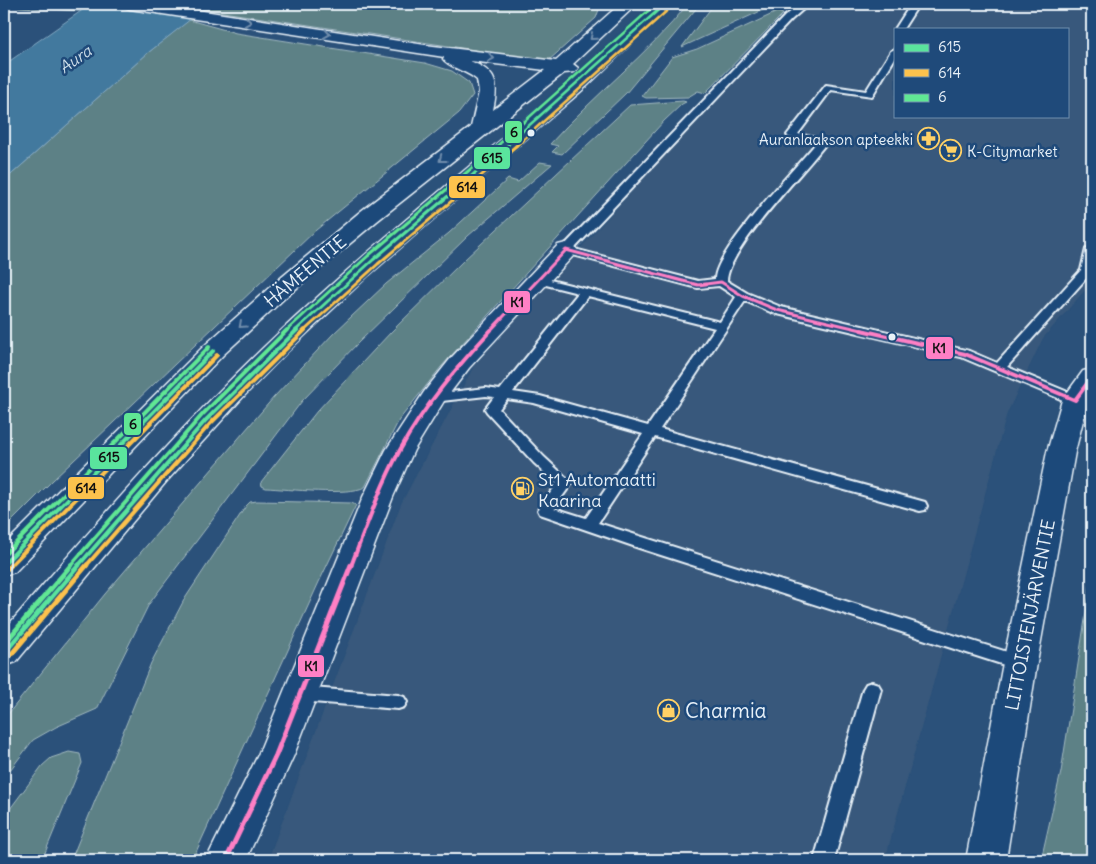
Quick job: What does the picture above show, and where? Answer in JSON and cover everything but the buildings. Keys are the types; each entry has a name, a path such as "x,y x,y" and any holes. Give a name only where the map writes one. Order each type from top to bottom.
{"main road":[{"path":"130,4 425,50 468,54 559,68 599,66"},
{"name":"HÄMEENTIE","path":"4,564 214,350 301,273 559,68 628,4"},
{"name":"HÄMEENTIE","path":"4,652 182,446 251,372 318,308 599,66 665,4"},
{"path":"425,50 471,68 482,74 489,81 490,92 484,107 480,129"},
{"path":"226,860 276,755 378,498 400,450 433,398 460,363 566,250"},
{"name":"LITTOISTENJÄRVENTIE","path":"986,860 1020,663 1061,452 1084,388"}],"lane":[{"path":"805,4 788,18 566,250 698,284 721,282 743,296 777,310 965,354 999,368 1084,388"},
{"path":"900,28 914,4"},
{"path":"721,282 721,272 730,256 777,192 802,167 822,142 792,135 829,87 869,94 894,53"},
{"path":"999,368 1087,271 1092,249"},
{"path":"538,280 723,326"},
{"path":"586,291 492,409 539,460 565,483 545,510 1020,663"},
{"path":"589,525 743,296"},
{"path":"433,398 486,392 535,399 920,506"},
{"path":"824,860 872,688"},
{"path":"300,694 398,702"}],"shaded area":[{"path":"809,4 1092,4 1092,282 1043,338 1007,413 885,860 268,860 401,504 474,366 672,147"}],"green space":[{"path":"4,4 91,4 80,11 4,6"},
{"path":"210,4 601,4 596,18 548,61 203,9"},
{"path":"688,4 700,4 626,93 562,154 552,152 558,146 550,144 638,58"},
{"path":"714,4 776,4 682,47"},
{"path":"777,12 783,14 705,93 698,91 688,97 646,98 642,96 672,57 697,49"},
{"path":"189,20 236,33 425,63 452,71 469,83 473,95 459,113 316,230 4,529 4,181 149,52"},
{"path":"686,102 664,121 441,367 399,420 365,487 357,490 332,492 266,488 262,486 261,482 317,411 391,332 465,259 630,105"},
{"path":"540,162 552,164 468,236 359,342 302,401 149,604 97,709 56,727 33,740 4,778 4,719 105,594 274,397 333,334 386,284 449,233 508,179 518,182"},
{"path":"250,502 351,503 356,505 196,852 191,860 71,860 151,663 184,600 246,506"},
{"path":"1092,575 1092,860 1041,860 1061,772"},
{"path":"69,752 80,754 82,763 42,860 4,860 4,817 42,766 51,758"}],"water":[{"name":"Aura","path":"91,4 210,4 149,52 4,181 4,65"}],"transit line":[{"name":"6","path":"4,644 168,451 238,377 368,256 562,90 656,4"},
{"name":"615","path":"4,653 171,458 241,383 373,260 569,91 665,4"},
{"name":"614","path":"9,657 175,462 245,387 329,307 574,96 669,9"},
{"name":"K1","path":"226,860 276,755 378,497 400,450 433,398 460,363 566,250 698,285 721,282 743,296 777,310 965,354 1075,400 1092,377"},
{"name":"6","path":"4,555 209,347"},
{"name":"615","path":"4,564 213,351"},
{"name":"614","path":"8,568 217,355"}],"place":[{"name":"Auranlaakson apteekki","path":"929,139"},
{"name":"K-Citymarket","path":"951,151"},
{"name":"St1 Automaatti Kaarina","path":"522,489"},
{"name":"Charmia","path":"669,710"}]}
